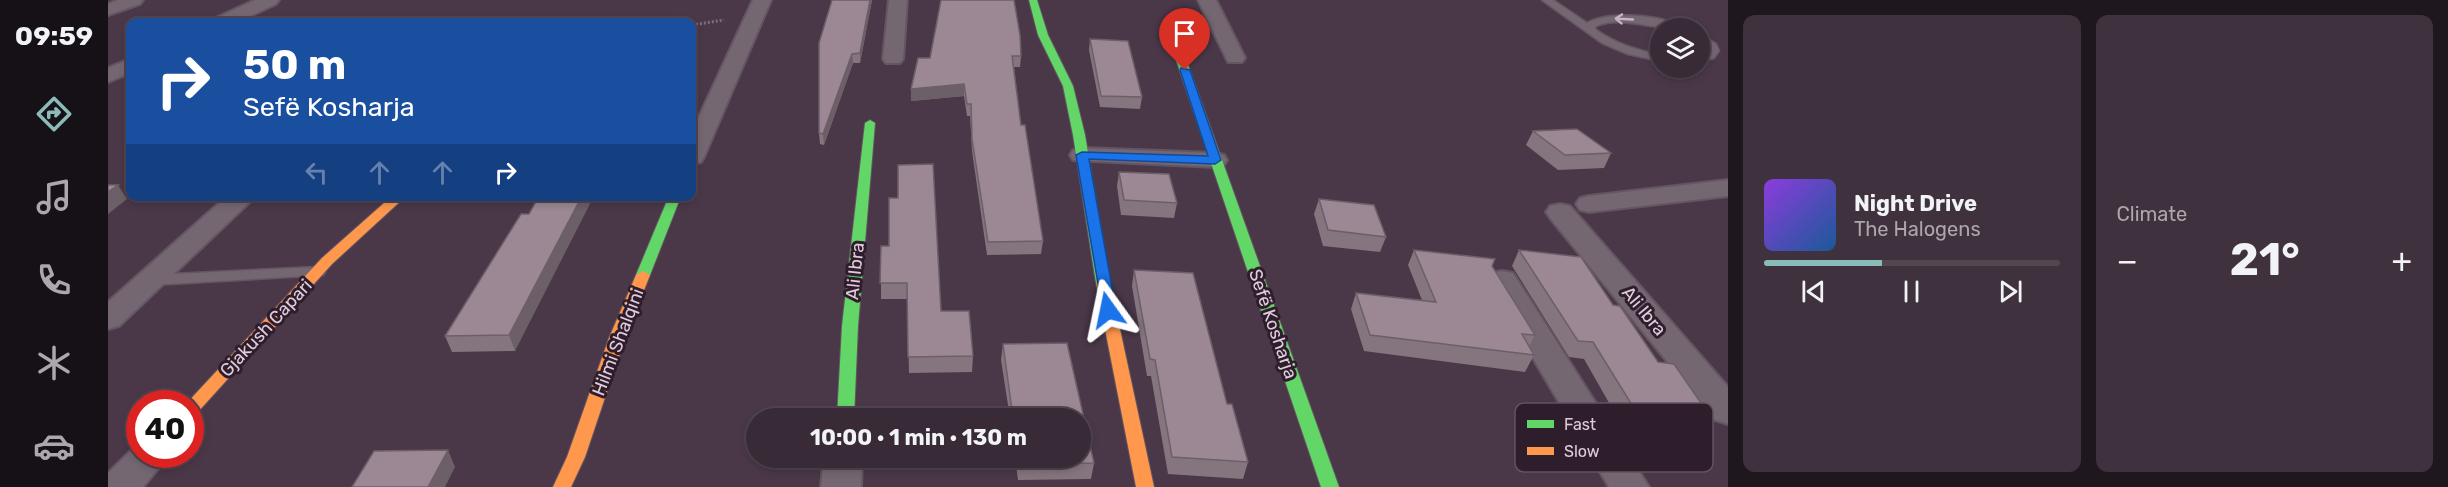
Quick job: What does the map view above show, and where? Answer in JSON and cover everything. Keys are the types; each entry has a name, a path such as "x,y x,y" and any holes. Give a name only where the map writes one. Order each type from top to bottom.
{"street":[{"path":"108,10 134,0"},
{"path":"232,18 270,0"},
{"path":"696,148 762,0"},
{"path":"893,59 898,0"},
{"path":"1033,0 1043,35 1068,86 1082,155 1099,266 1145,487"},
{"path":"1207,0 1235,58"},
{"name":"Sefë Kosharja","path":"1177,48 1330,487"},
{"path":"108,76 126,67"},
{"name":"Ali Ibra","path":"846,408 850,326 870,123"},
{"path":"1082,155 1215,160"},
{"name":"Ali Ibra","path":"1728,188 1694,190 1575,208 1728,411"},
{"path":"108,319 238,201"},
{"name":"Gjakush Capari","path":"204,395 327,261 394,201"},
{"name":"Hilmi Shalqini","path":"562,487 576,457 617,338 673,201"},
{"path":"1502,280 1577,403"},
{"path":"119,487 136,468"},
{"path":"841,487 842,468"},
{"path":"1620,472 1629,487"}],"lane":[{"path":"1547,0 1590,30 1603,45 1650,56"},
{"path":"1590,30 1591,24 1600,20 1623,19 1650,22"},
{"name":"Gjakush Capari","path":"152,280 317,272"}],"building":[{"path":"832,0 870,0 860,53 852,54 823,134 819,133 819,43"},
{"path":"941,0 1014,0 1021,56 1012,56 1021,125 1025,125 1043,241 988,242 972,139 971,104 967,104 964,84 911,89 918,58 930,58"},
{"path":"1090,39 1128,41 1142,97 1101,96"},
{"path":"1577,129 1611,153 1565,155 1533,131"},
{"path":"933,164 941,311 969,311 973,356 908,357 907,283 880,283 881,246 889,246 889,198 898,198 898,165"},
{"path":"1119,172 1169,174 1177,203 1124,200"},
{"path":"108,185 118,185 108,192"},
{"path":"1319,199 1374,205 1386,237 1328,230"},
{"path":"536,201 579,201 509,335 445,336 521,214 529,214"},
{"path":"1414,250 1495,259 1492,266 1535,335 1522,334 1534,355 1370,335 1356,293 1436,302"},
{"path":"1519,250 1581,257 1613,305 1620,306 1658,362 1674,364 1701,403 1631,403 1593,342 1578,341"},
{"path":"1134,270 1193,273 1227,404 1232,404 1248,462 1172,457 1155,360 1150,359"},
{"path":"1067,343 1082,408 1012,408 1003,344"},
{"path":"448,450 428,487 352,487 374,451"}],"traffic: fast":[{"path":"1033,0 1043,35 1068,86 1079,135 1103,283"},
{"path":"1177,48 1330,487"},
{"path":"846,408 850,326 870,123"},
{"path":"643,275 673,201"}],"traffic: slow":[{"path":"204,395 327,261 394,201"},
{"path":"562,487 576,457 617,338 643,275"},
{"path":"1103,283 1145,487"}],"route":[{"path":"1108,310 1082,155 1215,160 1185,70"}]}
